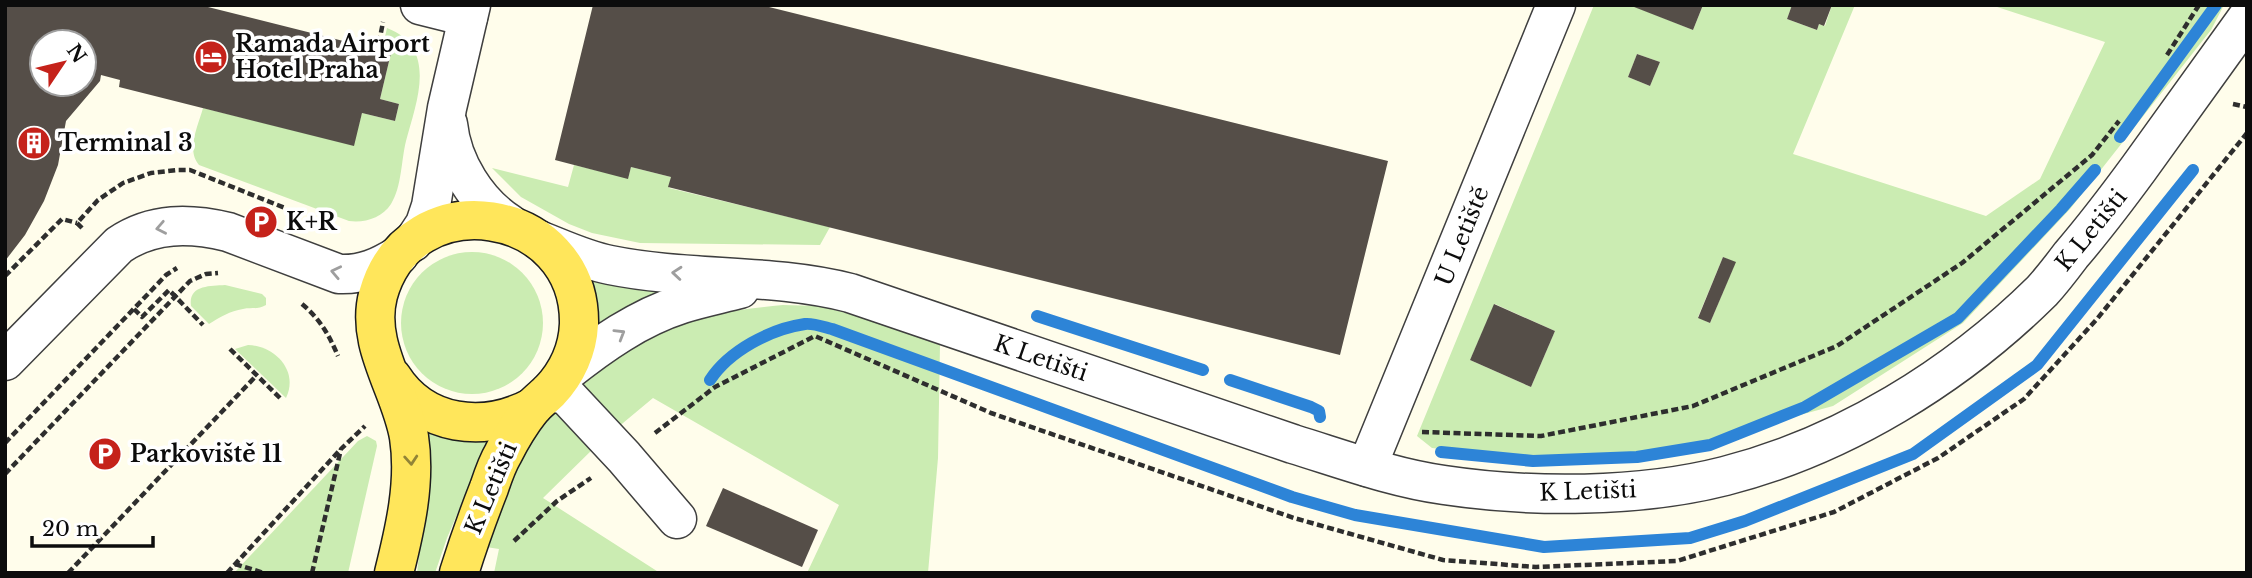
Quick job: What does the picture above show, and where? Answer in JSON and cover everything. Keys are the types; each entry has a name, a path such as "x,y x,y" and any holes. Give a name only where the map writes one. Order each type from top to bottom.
{"main road":[{"name":"K Letišti","path":"394,573 410,492 412,464 403,412 377,342 376,311 383,281 406,248 443,225 459,221 493,220 524,232 561,264 575,294 579,326 576,343 549,391 501,456 459,573"},
{"name":"K Letišti","path":"388,371 397,385 416,402 437,415 453,420 486,423 518,415 549,391"}],"street":[{"name":"U Letiště","path":"1367,467 1556,5"},
{"path":"5,361 119,245 132,236 150,230 171,226 228,232 339,274 353,275 383,265 406,248 425,224 431,206 447,108 469,11 407,14"},
{"name":"K Letišti","path":"524,232 580,257 608,265 802,283 850,293 1293,444 1367,467 1440,485 1504,493 1577,494 1660,487 1725,476 1804,450 1868,419 1926,385 1968,355 2043,290 2106,214 2247,18"},
{"path":"447,108 451,141 464,173 486,205 524,232"},
{"name":"K Letišti","path":"549,391 598,347 639,322 684,303 769,281"},
{"path":"549,391 567,396 624,457 677,520"}],"path":[{"path":"2165,58 2199,5"},
{"path":"379,43 384,20 407,14"},
{"path":"1383,428 1439,434 1541,436 1693,406 1813,356 1837,345 1962,263 2092,155 2123,118"},
{"path":"509,546 557,501 624,457 715,387 815,337 991,413 1294,518 1443,560 1536,568 1677,561 1834,512 1938,458 2024,399 2097,319 2247,132"},
{"path":"5,276 62,219 77,223"},
{"path":"5,443 166,275 188,261"},
{"path":"5,474 190,281 216,273 226,275"},
{"path":"134,309 142,317 169,290 203,325"},
{"path":"300,303 318,318 326,329 340,362"},
{"path":"230,349 282,400"},
{"path":"68,573 256,376"},
{"path":"227,573 366,425 364,420"},
{"path":"312,573 341,450"},
{"path":"235,564 264,573"}],"green space":[{"path":"1594,5 1631,5 1693,30 1703,5 1792,5 1787,19 1817,30 1819,24 1825,26 1832,5 1855,5 1793,154 1986,216 2040,179 2105,42 1991,5 2224,5 2211,30 2070,209 1963,323 1833,406 1667,451 1539,461 1432,448 1417,436","holes":["1637,54 1660,62 1650,86 1628,77","1723,257 1735,263 1710,323 1698,317","1495,304 1555,331 1531,387 1470,360"]},
{"path":"387,28 403,37 413,49 419,63 420,78 397,189 391,204 383,213 367,220 349,221 199,165 195,159 193,145 203,108 353,145 362,113 395,121 399,104 380,99 391,53 382,50"},
{"path":"574,165 628,178 631,167 671,177 669,188 830,227 820,245 640,243 592,233 569,224 521,197 492,168 568,187"},
{"path":"472,252 499,257 523,272 538,296 543,323 538,350 523,374 499,389 472,394 445,389 421,374 406,350 401,323 406,296 421,272 445,257"},
{"path":"589,275 680,286 597,330"},
{"path":"225,285 262,294 266,298 266,305 234,311 209,324 191,306 193,294 201,288"},
{"path":"783,305 819,306 865,318 940,345 938,458 928,573 807,573 839,505 653,398 611,433 573,390 627,350 676,325 721,313"},
{"path":"248,345 267,350 282,362 289,378 286,398 235,349"},
{"path":"558,405 596,446 543,498 660,573 494,573 499,549 486,547 522,451"},
{"path":"428,433 458,439 489,439 435,573 417,573 429,462"},
{"path":"367,436 376,441 377,446 348,573 234,573 358,441"}],"building":[{"path":"5,5 200,5 391,53 380,99 399,104 395,121 362,113 354,146 119,87 120,80 101,75 98,83 98,28 28,28 28,98 86,98 66,121 58,165 44,201 25,235 5,261"},
{"path":"593,5 761,5 1388,161 1340,355 668,187 671,177 631,167 628,179 555,160"},
{"path":"1629,5 1637,6 1703,5 1693,30"},
{"path":"1792,5 1832,5 1824,26 1819,24 1817,30 1787,19"},
{"path":"1637,54 1660,62 1650,86 1628,77"},
{"path":"1723,257 1736,262 1710,323 1698,318"},
{"path":"1494,304 1555,331 1531,387 1470,360"},
{"path":"723,488 818,530 802,567 706,526"}],"waterway":[{"path":"2120,137 2216,5"},
{"path":"1441,452 1533,461 1637,457 1710,445 1805,407 1958,318 2095,170"},
{"path":"710,380 718,369 739,351 765,336 805,324 815,325 1292,497 1355,515 1544,547 1690,538 1745,521 1913,454 2037,365 2193,170"},
{"path":"1037,316 1203,370"},
{"path":"1230,380 1311,407 1319,411 1320,417"}],"place":[{"name":"Ramada Airport Hotel Praha","path":"211,57"},
{"name":"Terminal 3","path":"34,143"},
{"name":"K+R","path":"261,222"},
{"name":"Parkoviště 11","path":"105,454"}]}
